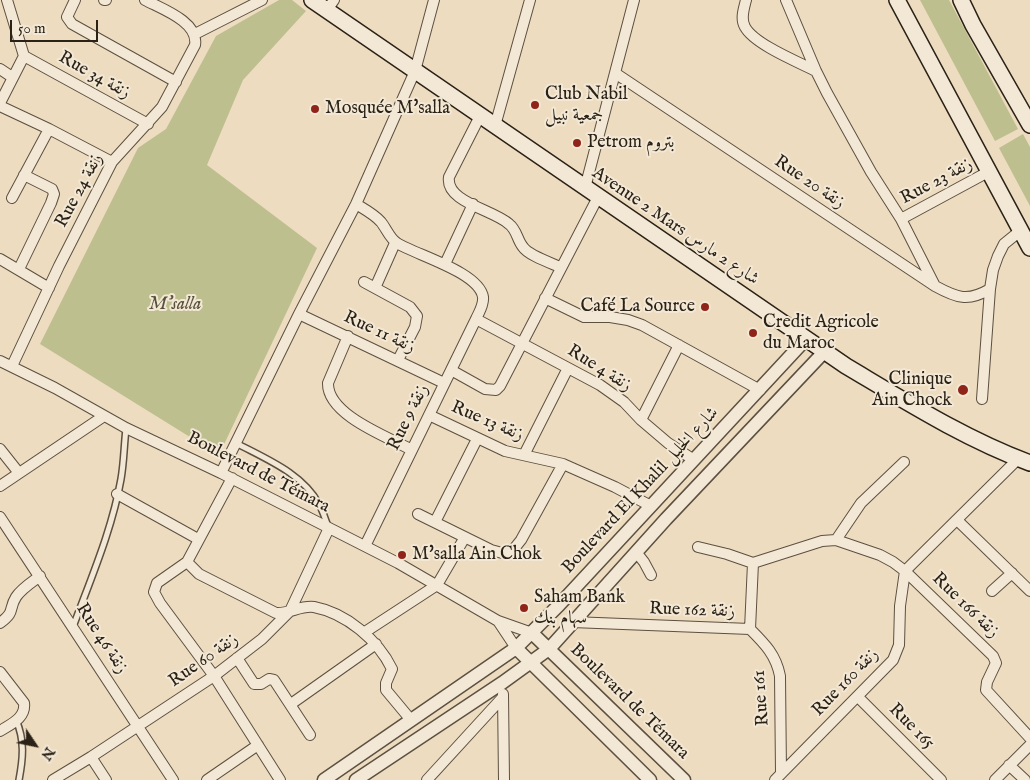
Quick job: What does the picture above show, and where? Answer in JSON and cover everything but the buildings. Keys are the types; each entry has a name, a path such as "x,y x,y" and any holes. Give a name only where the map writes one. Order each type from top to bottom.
{"main road":[{"name":"Avenue 2 Mars شارع 2 مارس","path":"312,0 331,5 415,71 846,366 926,413 1024,461"},
{"path":"897,0 1030,248"},
{"path":"961,0 973,25 1030,125"}],"street":[{"path":"7,0 24,56 0,104 112,162"},
{"path":"145,0 182,20 189,25 195,34 262,0"},
{"path":"221,472 356,204 415,71 434,0"},
{"path":"495,126 530,0"},
{"path":"585,188 634,0"},
{"path":"746,0 742,21 744,27 751,35 766,46 816,71"},
{"path":"786,0 816,71 871,172 901,219 935,286"},
{"path":"73,4 67,17 72,24 176,82"},
{"name":"Rue 24 زنقة","path":"12,366 112,162 162,107 195,45 195,34"},
{"name":"Rue 34 زنقة","path":"24,56 148,124"},
{"path":"0,69 12,77"},
{"name":"Rue 20 زنقة","path":"615,73 952,296 964,298 978,296 990,289"},
{"path":"480,116 454,166 448,182 454,194 508,222 525,250 560,267"},
{"path":"12,198 49,129"},
{"name":"Rue 23 زنقة","path":"901,219 988,172"},
{"path":"19,269 52,204 54,194 52,189 24,175"},
{"path":"451,370 485,389 496,390 504,380 560,267 598,197"},
{"path":"356,204 378,220 395,242 445,264 473,204"},
{"path":"982,399 990,289 998,256 1004,244 1020,231"},
{"path":"376,288 395,242"},
{"path":"0,258 49,288"},
{"name":"Rue 9 زنقة","path":"365,546 483,305 481,290 469,279 445,264"},
{"path":"364,282 410,307 418,316 415,327 398,360"},
{"path":"545,298 584,317 610,317 635,323 760,390"},
{"name":"Rue 11 زنقة","path":"299,314 444,383"},
{"name":"Rue 4 زنقة","path":"476,319 600,385 624,402 641,420 680,452 694,460"},
{"path":"348,336 328,383 330,394 342,410 359,423 412,450"},
{"name":"Boulevard El Khalil شارع الخليل","path":"324,780 516,648 532,634 806,339"},
{"path":"641,420 679,345"},
{"path":"356,780 502,683 548,649 636,552 825,351"},
{"name":"Boulevard de Témara","path":"0,361 55,388 126,428 221,472 365,546 438,585 498,621 532,634 684,780"},
{"path":"524,456 568,368"},
{"name":"Rue 13 زنقة","path":"429,414 506,451 564,464 651,506"},
{"path":"0,486 104,416"},
{"path":"435,522 477,438"},
{"path":"0,448 19,473"},
{"path":"698,547 727,554 752,563 822,541 836,540 880,556 905,571 957,520 1024,461"},
{"path":"836,540 861,503 904,462"},
{"path":"418,514 500,553 506,554 513,550 521,540 564,464"},
{"path":"232,478 187,562 155,586 154,592 160,603 214,676 280,780"},
{"path":"117,494 198,539"},
{"name":"Rue 46 زنقة","path":"0,517 173,780"},
{"path":"957,520 1030,591"},
{"name":"Rue 60 زنقة","path":"53,780 214,676 262,639 290,611 329,528"},
{"path":"365,632 438,585 465,537"},
{"path":"636,552 651,575"},
{"path":"187,562 198,574 267,609 282,614 304,607 314,607 343,619 365,632 376,644 392,669 386,683 386,690 411,720"},
{"path":"750,629 752,563"},
{"name":"Rue 160 زنقة","path":"778,777 888,666 899,645 900,606 905,571"},
{"name":"Rue 166 زنقة","path":"905,571 993,656 996,663 987,682 986,690 1030,738"},
{"path":"992,591 1012,573"},
{"path":"0,623 10,615 18,594 40,576"},
{"name":"Boulevard de Témara","path":"498,621 516,648 530,663 650,780"},
{"name":"Rue 162 زنقة","path":"572,622 750,629"},
{"name":"Rue 161","path":"750,629 768,647 778,667 780,676 778,777"},
{"path":"291,704 376,644"},
{"path":"237,658 254,684 261,684 269,679 274,680 310,735"},
{"path":"0,672 24,703 23,714 0,731"},
{"path":"502,683 504,780"},
{"path":"427,780 503,697"},
{"name":"Rue 165","path":"858,697 941,780"},
{"path":"995,780 1030,745"},
{"path":"207,780 258,746"},
{"path":"91,757 106,780"},
{"path":"1009,765 1025,780"}],"lane":[{"path":"73,626 106,534 117,494 121,478 126,428"},
{"path":"235,443 288,471 301,481 312,492 320,505 329,528"},
{"path":"16,720 21,730 23,751 19,780"}],"green space":[{"name":"M'salla","path":"279,0 292,0 306,11 243,80 207,165 317,248 219,455 40,344 138,148 166,129 216,36"},
{"path":"920,0 949,0 1018,129 995,141"},
{"path":"1023,134 1030,147 1030,206 999,148"}],"place":[{"name":"Club Nabil جمعية نبيل","path":"535,105"},
{"name":"Mosquée M'salla","path":"315,109"},
{"name":"Petrom بتروم","path":"577,143"},
{"name":"Café La Source","path":"705,307"},
{"name":"Credit Agricole du Maroc","path":"753,333"},
{"name":"Clinique Ain Chock","path":"963,390"},
{"name":"M'salla Ain Chok","path":"402,555"},
{"name":"Saham Bank سهام بنك","path":"524,608"}]}
